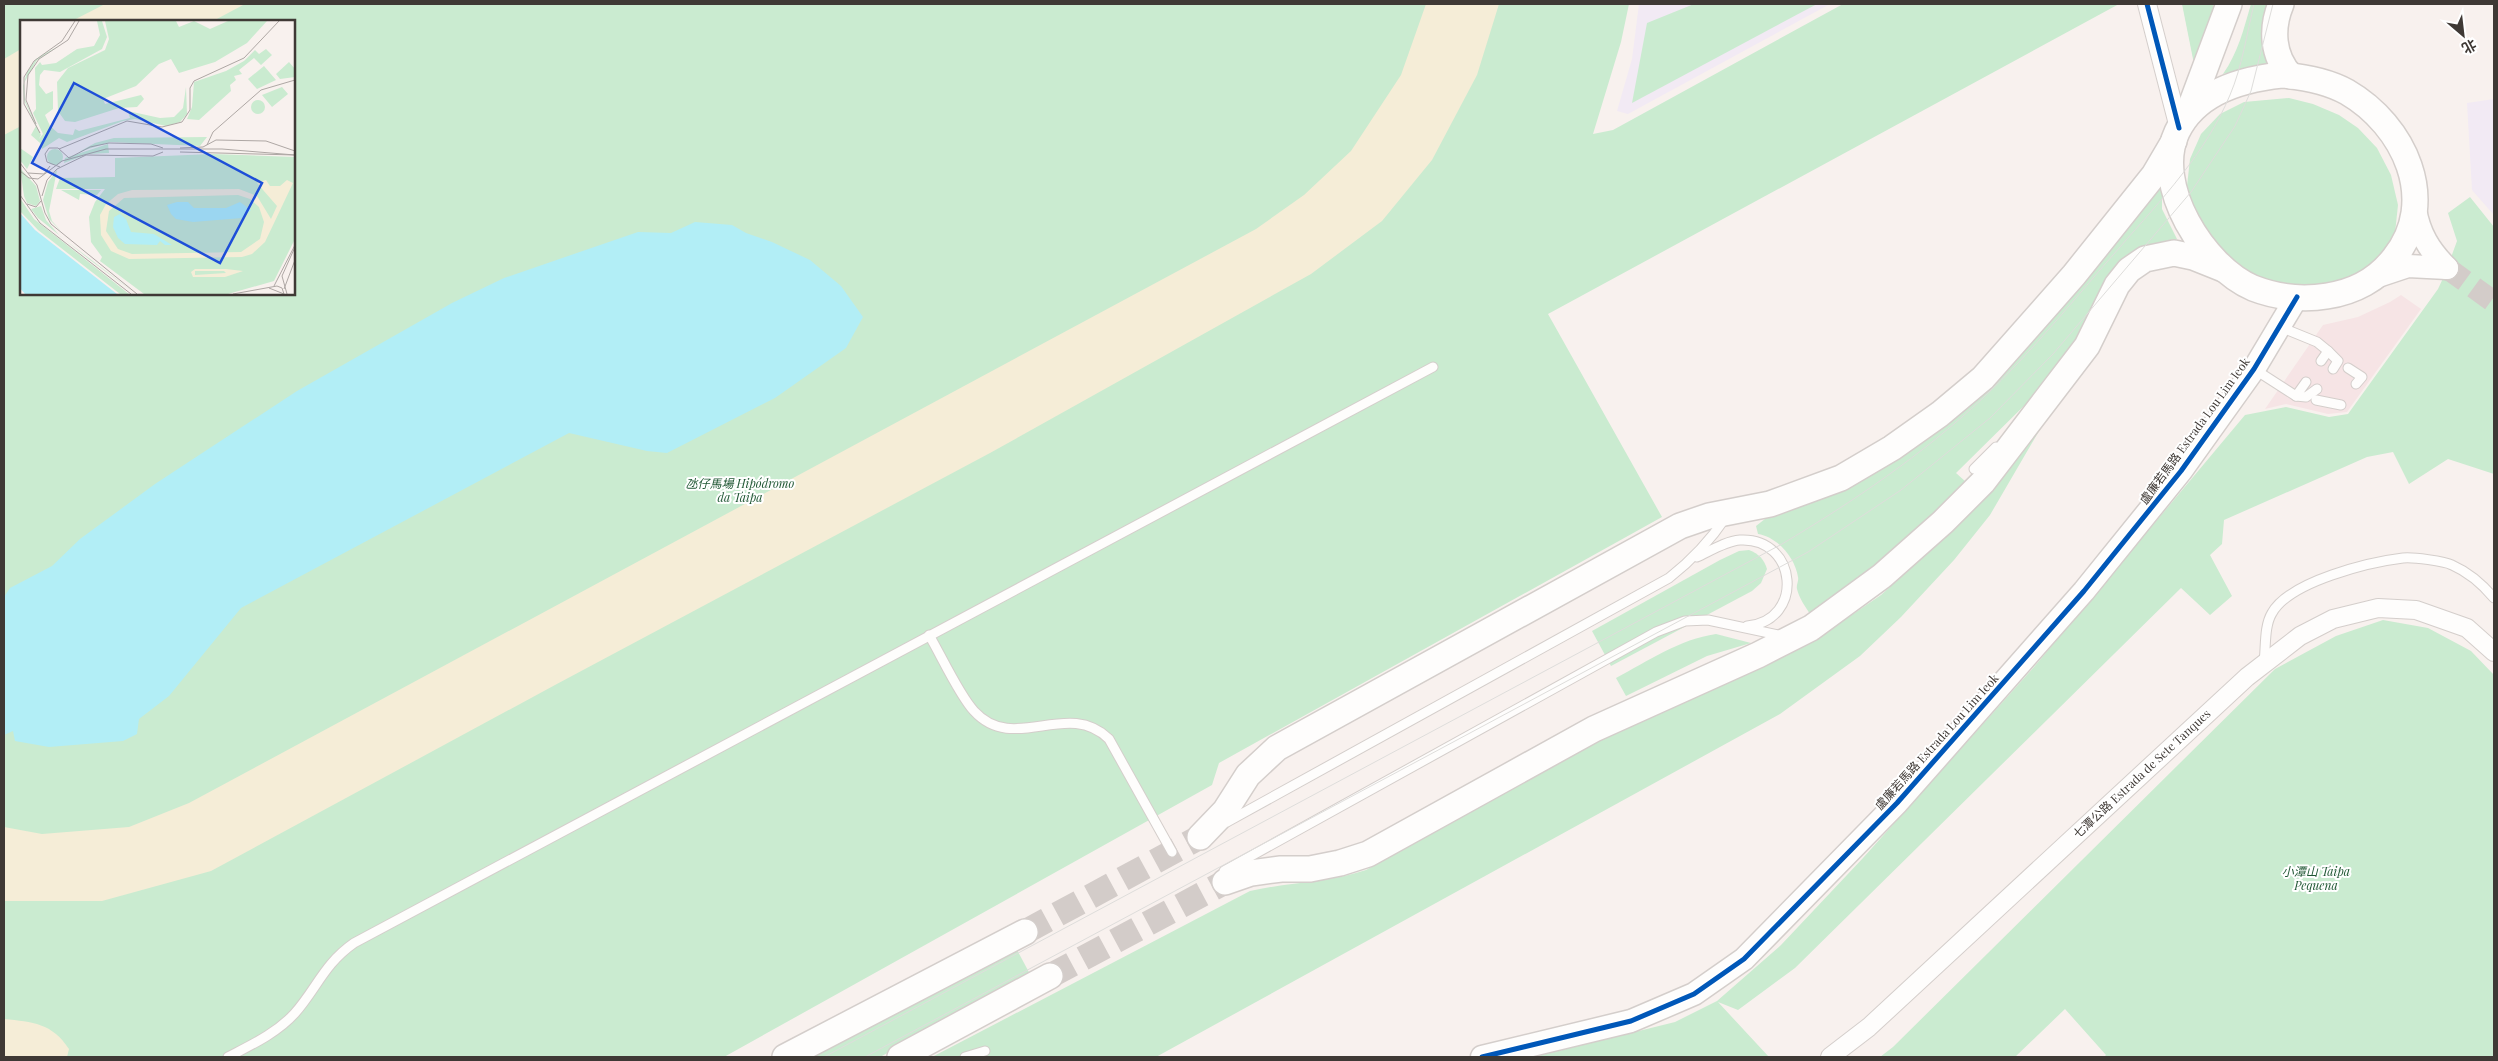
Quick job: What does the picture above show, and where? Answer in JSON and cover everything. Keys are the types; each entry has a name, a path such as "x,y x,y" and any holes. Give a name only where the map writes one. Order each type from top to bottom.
{"main road":[{"path":"1200,837 1225,811 1248,775 1277,748 1680,526 1709,516 1770,504 1841,478 1892,448 1947,408 1983,378 2074,275 2154,175 2180,129 2229,4"},
{"path":"2281,4 2274,29 2276,51 2285,70 2291,76"},
{"path":"1223,878 1281,868 1310,868 1340,863 1368,854 1594,729 1758,655 1798,634 1845,604 1882,576 1943,522 1982,482 2088,346 2117,285 2136,264 2154,255 2174,253 2193,257 2223,269 2253,288 2270,294 2297,297 2327,296 2344,293 2374,278 2398,254 2406,239 2415,208 2413,177 2409,162 2395,137 2382,120 2365,104 2346,92 2326,83 2291,76 2259,77 2238,83 2204,101 2180,129 2172,177 2182,211 2211,256 2223,269"},
{"path":"785,1057 1025,932"},
{"path":"900,1057 1050,976"}],"street":[{"path":"2147,4 2180,129"},
{"path":"2374,278 2408,266 2447,268 2426,242 2418,227 2415,208"},
{"name":"盧廉若馬路 Estrada Lou Lim Ieok","path":"1482,1057 1631,1021 1694,994 1744,959 1897,804 2084,591 2181,471 2254,369 2297,297"},
{"name":"七潭公路 Estrada de Sete Tanques","path":"1830,1057 1868,1027 2240,684 2300,636 2333,619 2378,608 2416,610 2467,628 2494,652"}],"lane":[{"path":"2279,327 2317,342 2328,350 2336,365 2346,372 2362,377 2356,384"},
{"path":"2321,361 2328,350"},
{"path":"1974,469 2076,360"},
{"path":"228,1057 259,1042 293,1015 337,955 354,943 1433,367"},
{"path":"2254,369 2296,396 2341,405"},
{"path":"2296,396 2306,382"},
{"path":"2306,398 2317,390"},
{"path":"2316,400 2327,396"},
{"path":"1200,837 1669,578 1693,559 1713,537 1729,512"},
{"path":"1693,559 1738,540 1753,540 1767,546 1778,556 1786,568 1788,583 1786,598 1778,611 1768,620 1755,626 1741,627"},
{"path":"2264,664 2268,625 2272,613 2281,603 2310,584 2349,569 2406,558 2452,565 2483,585 2494,598"},
{"path":"1223,878 1656,632 1684,622 1708,620 1785,636 1798,634"},
{"path":"929,635 974,711 996,728 1017,730 1066,722 1088,724 1100,730 1109,739 1172,852"},
{"path":"965,1057 985,1051"}],"shaded area":[{"path":"1639,4 1830,4 1628,114 1617,111 1632,59"},
{"path":"2494,99 2494,215 2472,190 2467,103"},
{"path":"2401,295 2421,309 2347,412 2328,414 2286,404 2265,409 2323,325 2358,317"}],"green space":[{"name":"氹仔馬場 Hipódromo da Taipa","path":"4,4 1629,4 1621,42 1593,134 1613,130 1843,4 2119,4 1548,314 1662,517 1219,763 1212,785 724,1057 4,1057"},
{"path":"1694,4 1817,4 1632,103 1647,23"},
{"path":"2182,4 2214,4 2196,74"},
{"path":"2251,4 2273,4 2277,65 2262,65 2223,74 2237,49"},
{"path":"2289,98 2313,104 2339,115 2358,128 2377,148 2391,175 2398,205 2395,233 2384,257 2333,290 2261,283 2230,261 2195,212 2187,186 2190,159 2201,134 2220,114 2244,102"},
{"path":"2162,175 2162,209 2177,239 2154,252 2099,311 2036,394 1956,473 1966,482 1910,541 1810,614 1798,592 1798,577 1789,555 1772,539 1758,534 1756,526 1770,515 1918,438"},
{"path":"2470,197 2494,227 2494,474 2448,459 2409,484 2393,452 2367,457 2224,520 2222,544 2210,555 2232,596 2210,615 2181,588 1795,968 1738,1010 1718,1002 1769,1057 1534,1057 1675,1022 1717,1001 1781,945 1863,858 2034,667 2245,415 2286,407 2329,417 2348,414 2438,289 2457,241 2448,213"},
{"path":"2067,383 1990,515 1954,560 1901,617 1860,656 1780,714 1156,1057 932,1057 1250,891 1337,878 1366,870 1630,723 1837,625 1881,595 1938,544 1979,503"},
{"path":"1749,550 1761,557 1767,569 1761,583 1752,591 1611,666 1592,631 1720,560 1739,551"},
{"name":"小潭山 Taipa Pequena","path":"2383,620 2428,628 2471,651 2494,675 2494,1057 2104,1057 2106,1055 2065,1009 2015,1057 1880,1057 1893,1047 2275,669 2336,636"},
{"path":"1716,634 1751,643 1707,656 1626,696 1616,678 1677,646"},
{"path":"1016,948 1031,976 880,1057 811,1057"}],"sand":[{"path":"105,4 245,4 215,20 74,20"},
{"path":"1426,4 1499,4 1477,75 1432,160 1382,221 1311,274 990,453 211,871 102,901 4,901 4,827 42,834 129,827 189,803 1256,229 1304,195 1351,151 1401,75"},
{"path":"20,50 20,127 4,135 4,59"},
{"path":"4,1019 33,1023 49,1029 63,1040 69,1049 67,1057 4,1057"}],"water":[{"path":"695,222 732,225 746,233 772,242 810,260 841,286 863,317 846,348 775,398 667,453 647,451 569,433 241,608 169,696 139,719 137,734 123,741 49,747 15,741 13,731 4,735 4,597 10,588 52,566 80,539 155,484 297,391 452,303 504,278 638,232 671,233"}],"tunnel":[{"path":"2447,268 2494,302"},
{"path":"1025,932 1200,837"},
{"path":"1050,976 1225,882"}],"tram line":[{"path":"824,1057 1782,544 1861,494 1912,458 1960,419 2019,362 2151,212 2181,175 2208,137 2230,95 2241,62 2254,4"},
{"path":"865,1057 1808,552 1901,490 1990,418 2053,354 2191,192 2235,126 2251,91 2273,4"}],"cycle path":[{"path":"2147,4 2179,128"},
{"path":"1482,1057 1631,1021 1694,994 1744,959 1897,803 2084,591 2181,471 2254,369 2297,297"}]}
